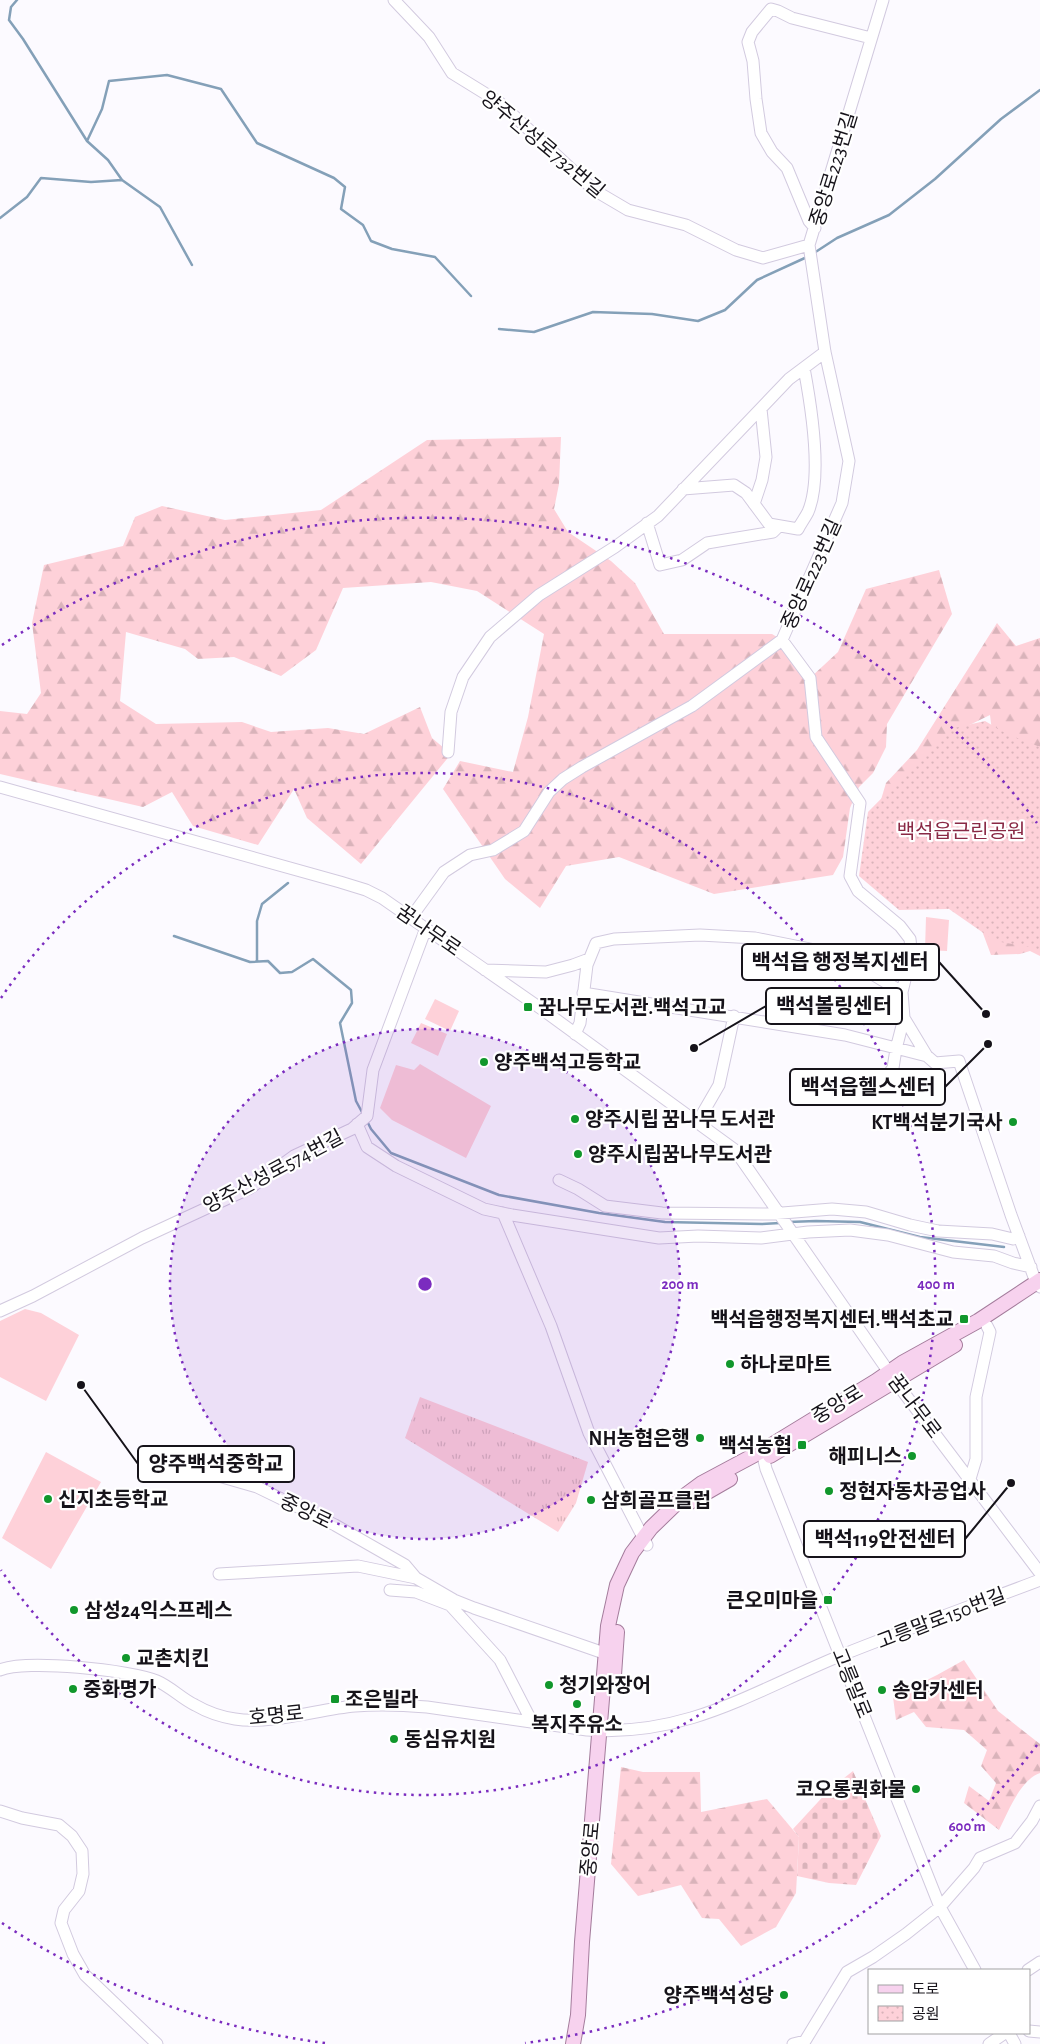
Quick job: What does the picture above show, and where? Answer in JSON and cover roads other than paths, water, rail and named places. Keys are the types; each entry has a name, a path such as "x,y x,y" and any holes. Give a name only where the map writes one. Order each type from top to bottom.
{"main road":[{"name":"중앙로","path":"644,1541 685,1505 764,1460 978,1321 1039,1285"},
{"name":"중앙로","path":"573,2044 578,2015 582,1942 595,1797 603,1731 612,1692 610,1654 625,1587 644,1541 663,1516 702,1483 892,1376 988,1326 1039,1285"},
{"name":"중앙로","path":"581,2044 585,2018 603,1731"}],"street":[{"name":"양주산성로732번길","path":"394,0 429,37 452,73 499,102 594,190 628,210 686,224 736,250 763,258 809,247"},
{"name":"중앙로223번길","path":"884,0 809,247 825,352 849,460 842,504 782,640 810,678 816,737 860,803 850,876 858,891 900,926 910,939 912,959 902,992 904,1018 927,1056"},
{"path":"815,228 808,221 787,168 772,152 761,133 753,61 748,42 752,32 771,9 792,18 871,38"},
{"path":"448,752 451,712 463,677 490,637 539,595 658,516 789,379 825,352"},
{"path":"683,489 734,485 746,493 768,524 798,529 808,511 815,476 812,413 804,368"},
{"path":"754,504 762,480 766,457 761,409"},
{"path":"647,523 660,565 682,560 706,543 773,532 778,527"},
{"path":"413,918 415,912 444,872 470,855 493,850 524,831 549,792 562,779 692,706 782,640"},
{"name":"꿈나무로","path":"0,787 357,887 382,898 413,918 735,1150 892,1376 1040,1573"},
{"path":"426,928 373,1070 362,1120 367,1147 396,1166 484,1209 659,1238 698,1236 761,1238 808,1232 850,1230 888,1235 953,1252 994,1256 1013,1263 1030,1264"},
{"path":"575,1034 580,1022 589,958 596,943 614,939 700,935 755,938 830,953 862,968 902,992"},
{"path":"485,970 546,972 573,965 589,958"},
{"path":"583,993 845,1035 927,1056 935,1063 959,1061 1019,1236 1039,1285"},
{"path":"697,1122 719,1086 734,1016"},
{"path":"871,1099 893,1068 904,1018"},
{"name":"양주산성로574번길","path":"0,1311 33,1296 142,1238 250,1188 295,1156 352,1129 362,1120"},
{"path":"559,1180 578,1189 605,1206 662,1213 779,1214 832,1210 866,1212 938,1231 992,1234 1013,1239 1019,1236"},
{"path":"502,1212 552,1326 589,1434 644,1541"},
{"path":"970,1479 976,1460 976,1397 990,1332 988,1326"},
{"name":"고릉말로","path":"764,1460 769,1478 940,1906 974,1969"},
{"name":"중앙로","path":"184,1466 257,1487 335,1525 405,1565 416,1578"},
{"name":"중앙로","path":"219,1574 358,1566 416,1578 454,1600 474,1608 610,1654"},
{"name":"고릉말로150번길","path":"841,1656 1040,1580"},
{"path":"390,1590 416,1592 450,1605 500,1660 535,1722 578,1732 591,1740 594,1747 593,1778 595,1797"},
{"path":"603,1731 664,1726 690,1720 716,1711 841,1656"},
{"name":"호명로","path":"0,1670 15,1666 89,1668 142,1676 158,1682 195,1706 235,1719 262,1719 355,1706 400,1705 603,1731"},
{"path":"793,2044 805,2041 847,1972 906,1934 940,1906 974,1868 980,1858 1015,1843 1032,1821 1040,1806"},
{"path":"0,1811 22,1818 59,1825 72,1836 82,1851 83,1874 79,1891 64,1910 61,1923 73,1954 85,1975 157,2044"},
{"path":"1030,1969 1040,1962"},
{"path":"989,2044 1005,2034"}],"waterway":[{"path":"17,0 11,7 9,20 87,141"},
{"path":"122,180 108,160 87,141 102,109 109,81 167,75 221,89 257,143 334,178 345,187 341,209 363,225 371,241 392,249 435,257 471,296"},
{"path":"814,253 837,238 889,215 935,179 1001,119 1040,90"},
{"path":"0,218 27,197 41,178 91,182 122,180 160,207 192,265"},
{"path":"499,329 534,332 593,312 652,314 698,321 725,310 757,280 807,257"},
{"path":"257,961 257,921 262,904 288,883"},
{"path":"174,936 250,962 268,961 280,973 292,972 313,959 351,990 352,1003 340,1023 356,1101 363,1114"},
{"path":"367,1121 371,1129 391,1153 499,1195 599,1213 665,1222 780,1223"},
{"path":"788,1222 860,1222 920,1237 1004,1247"}],"place":[{"name":"꿈나무도서관.백석고교","path":"528,1007"},
{"name":"백석읍 행정복지센터","path":"986,1014"},
{"name":"백석읍헬스센터","path":"988,1044"},
{"name":"백석볼링센터","path":"694,1048"},
{"name":"양주백석고등학교","path":"484,1062"},
{"name":"양주시립 꿈나무 도서관","path":"575,1119"},
{"name":"KT백석분기국사","path":"1013,1122"},
{"name":"양주시립꿈나무도서관","path":"578,1154"},
{"name":"백석읍행정복지센터.백석초교","path":"964,1319"},
{"name":"하나로마트","path":"730,1364"},
{"name":"양주백석중학교","path":"81,1385"},
{"name":"NH농협은행","path":"700,1438"},
{"name":"백석농협","path":"802,1445"},
{"name":"해피니스","path":"912,1456"},
{"name":"백석119안전센터","path":"1011,1483"},
{"name":"정현자동차공업사","path":"829,1491"},
{"name":"신지초등학교","path":"48,1499"},
{"name":"삼희골프클럽","path":"591,1500"},
{"name":"큰오미마을","path":"828,1600"},
{"name":"삼성24익스프레스","path":"74,1610"},
{"name":"교촌치킨","path":"126,1658"},
{"name":"청기와장어","path":"549,1685"},
{"name":"중화명가","path":"73,1689"},
{"name":"송암카센터","path":"882,1690"},
{"name":"조은빌라","path":"335,1699"},
{"name":"복지주유소","path":"577,1704"},
{"name":"동심유치원","path":"394,1739"},
{"name":"코오롱퀵화물","path":"916,1789"},
{"name":"양주백석성당","path":"784,1995"}],"park label":[{"name":"백석읍근린공원","path":"961,831"}]}
